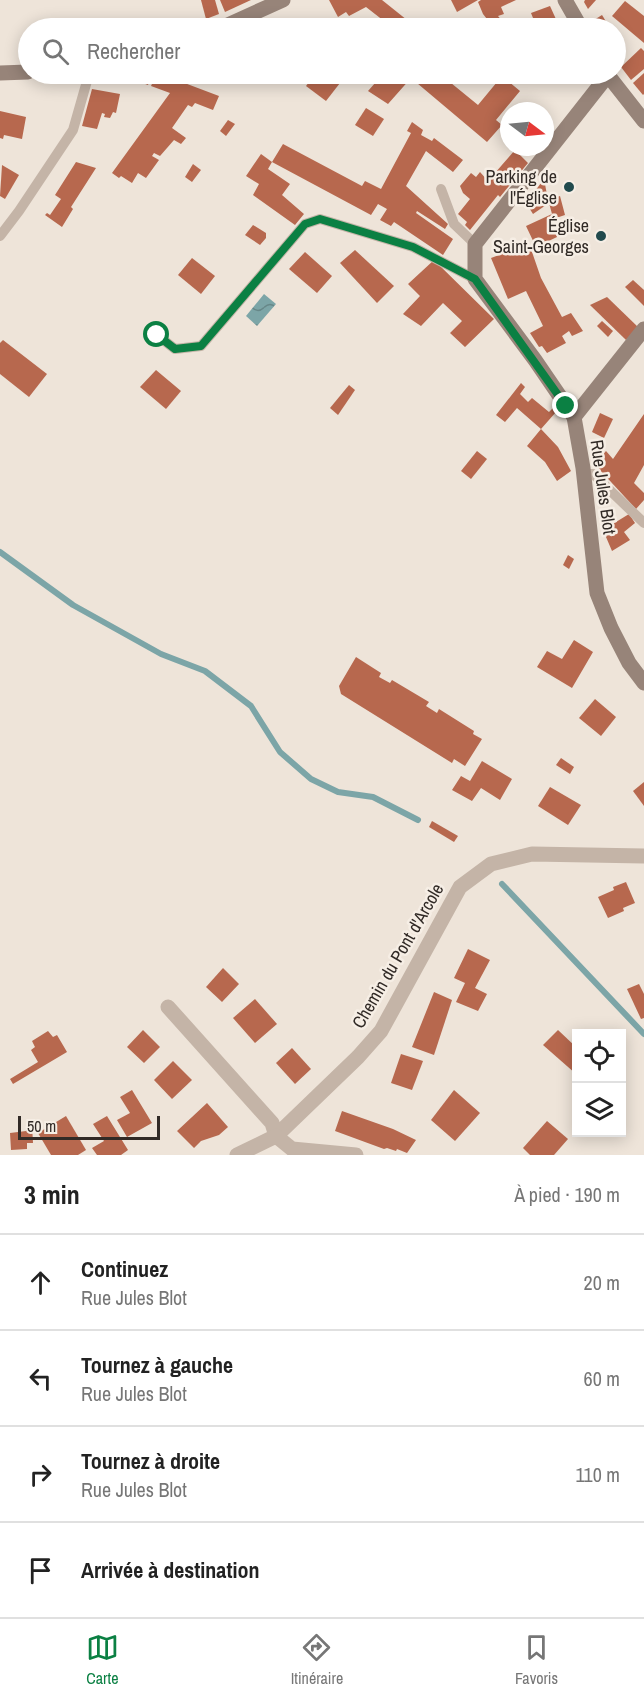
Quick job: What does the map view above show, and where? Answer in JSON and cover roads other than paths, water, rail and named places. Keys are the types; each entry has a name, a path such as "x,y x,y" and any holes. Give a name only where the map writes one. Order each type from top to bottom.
{"street":[{"path":"243,18 283,0"},
{"path":"565,0 575,18"},
{"path":"0,73 18,72"},
{"path":"475,279 476,244 599,84"},
{"path":"618,84 639,104 644,121"},
{"name":"Rue Jules Blot","path":"475,279 574,417 584,474 597,593 611,628 629,663 644,683"},
{"path":"574,417 644,329"},
{"name":"Chemin du Pont d'Arcole","path":"237,1155 276,1136 358,1057 381,1031 460,887 491,864 532,854 644,856"},
{"path":"168,1007 273,1123 276,1136 292,1149 356,1155"}],"lane":[{"path":"0,236 20,211 73,130 86,84"},
{"path":"441,189 454,224 476,244"},
{"name":"Rue Jules Blot","path":"157,335 175,349 201,346 305,224 320,219 413,247 475,279"},
{"path":"584,474 593,474 644,523"}],"water":[{"path":"264,294 276,304 257,326 246,316"}],"waterway":[{"path":"0,552 73,605 161,654 205,671 251,706 280,752 311,779 338,792 373,797 418,820"},
{"path":"502,884 644,1034"}],"place":[{"name":"Parking de l'Église","path":"569,187"},
{"name":"Église Saint-Georges","path":"601,236"}]}
